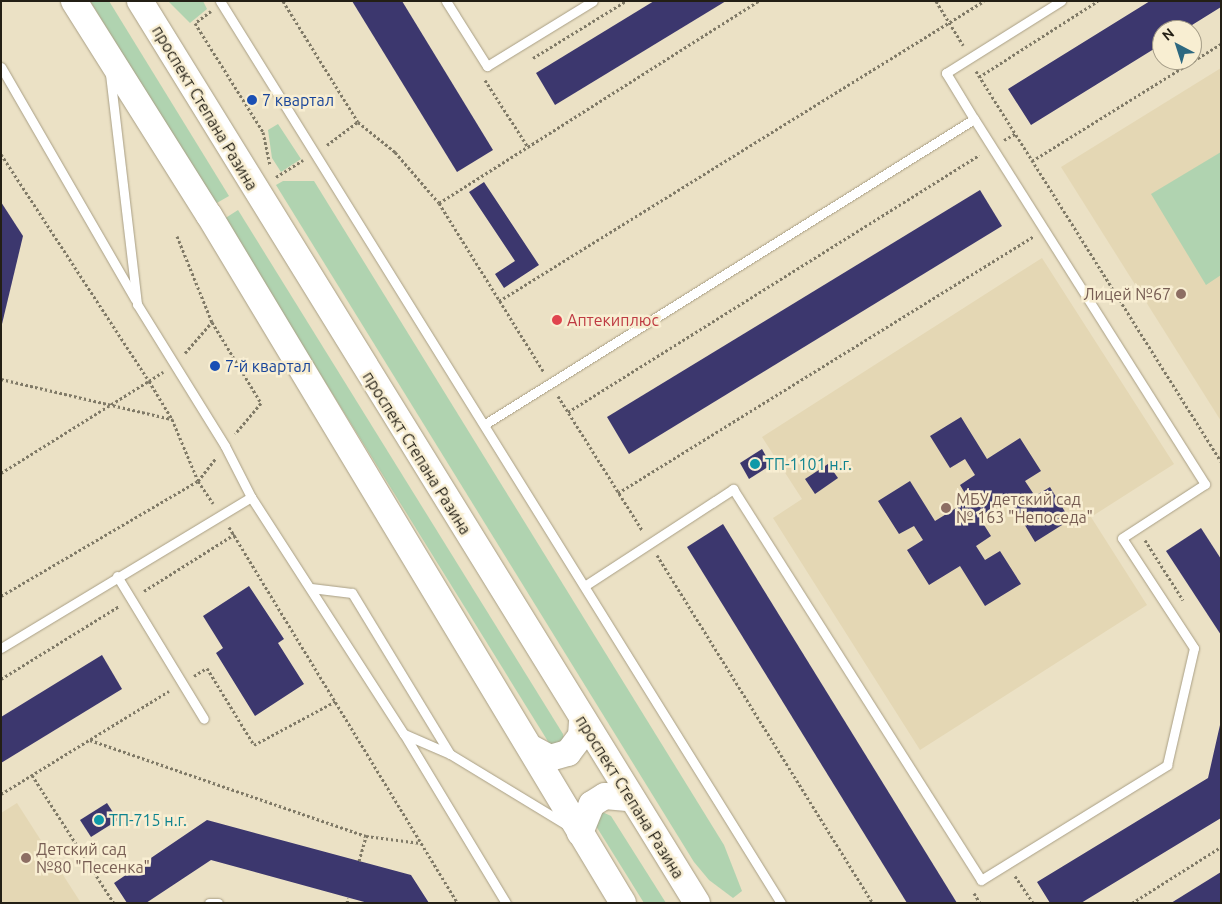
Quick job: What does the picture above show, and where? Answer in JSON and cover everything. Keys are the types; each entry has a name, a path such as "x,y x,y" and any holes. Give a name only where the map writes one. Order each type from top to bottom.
{"main road":[{"path":"74,1 533,749 580,833 623,903"},
{"name":"проспект Степана Разина","path":"140,1 696,903"},
{"path":"533,749 550,758 568,753 581,736 582,720"},
{"path":"580,833 592,804 605,796 630,798"}],"lane":[{"path":"446,1 487,66 593,1"},
{"path":"586,585 733,489 981,880 1167,765 1194,648 1122,538 1205,484 946,73 1061,1"},
{"path":"221,2 586,585 781,903"},
{"path":"108,54 138,304"},
{"path":"1,67 138,304 226,446 251,497 404,734 506,903"},
{"path":"485,424 549,381 974,119"},
{"path":"1,648 117,576 251,497"},
{"path":"117,576 204,719"},
{"path":"311,588 352,593 450,754"},
{"path":"404,734 450,754 580,833"},
{"path":"209,903 218,903"}],"path":[{"path":"283,1 358,122 395,152 439,203 650,543"},
{"path":"529,60 626,1"},
{"path":"439,203 759,1"},
{"path":"936,1 979,77 1221,462"},
{"path":"499,300 984,1"},
{"path":"979,77 1098,1"},
{"path":"221,2 195,23 263,132 273,179"},
{"path":"1032,161 1221,44"},
{"path":"488,85 496,80"},
{"path":"568,412 1015,134"},
{"path":"1,154 149,381 172,419 198,481 336,701 458,903"},
{"path":"618,493 1066,216"},
{"path":"1,596 198,481 261,403 212,322 177,236"},
{"path":"1,473 175,365 212,322"},
{"path":"1,380 172,419"},
{"path":"1142,535 1187,606"},
{"path":"663,546 655,551 872,903"},
{"path":"1,794 207,668 254,744 336,701"},
{"path":"89,740 366,836 421,843"},
{"path":"32,775 114,903"},
{"path":"359,861 366,836"},
{"path":"1132,903 1221,847"},
{"path":"1012,871 1032,903"},
{"path":"969,886 980,903"},
{"path":"347,903 348,898"}],"shaded area":[{"name":"Лицей №67","path":"1221,68 1221,421 1061,167"},
{"name":"МБУ детский сад № 163 \"Непоседа\"","path":"1042,258 1174,464 1091,517 1147,605 920,750 773,518 802,499 762,437"},
{"name":"Детский сад №80 \"Песенка\"","path":"17,803 81,903 1,903 1,813"}],"green space":[{"path":"90,1 109,1 229,196 215,204"},
{"path":"168,1 203,1 207,9 190,23"},
{"path":"278,124 301,159 281,172 272,158 268,130"},
{"path":"1221,152 1221,275 1206,285 1151,194"},
{"path":"283,181 314,181 724,845 742,891 733,898 709,880 694,862 276,185"},
{"path":"238,210 563,734 564,740 558,747 549,743 224,219"},
{"path":"600,811 611,816 666,903 644,903 596,826"}],"building":[{"path":"352,1 402,1 493,150 457,172"},
{"path":"654,1 726,1 555,105 536,73"},
{"path":"1150,1 1221,1 1221,7 1200,20 1152,20 1152,50 1031,125 1008,89"},
{"path":"484,182 539,265 504,288 495,274 515,261 469,192"},
{"path":"980,190 1002,226 629,454 607,417"},
{"path":"1,202 23,236 2,324 1,324"},
{"path":"961,417 987,459 1020,438 1041,471 1025,481 1035,496 1050,487 1070,520 1035,542 1009,499 979,517 991,536 976,546 985,560 1000,551 1021,584 985,606 960,566 929,585 907,550 923,540 914,526 899,534 878,501 910,481 935,521 969,500 960,485 975,475 965,459 950,468 930,436"},
{"name":"ТП-1101 н.г.","path":"762,449 771,465 749,479 740,463"},
{"path":"828,464 838,478 815,494 805,479"},
{"path":"723,524 957,903 907,903 687,547"},
{"path":"1201,528 1221,559 1221,635 1166,551"},
{"path":"249,586 284,639 278,643 304,684 255,716 216,653 223,648 203,616"},
{"path":"102,655 122,689 1,763 1,717"},
{"path":"1220,725 1221,818 1081,903 1050,903 1037,882 1208,778"},
{"name":"ТП-715 н.г.","path":"107,803 118,820 91,837 80,820"},
{"path":"207,820 411,875 429,903 368,903 211,860 146,903 127,903 114,883"},
{"path":"1221,872 1221,903 1171,903"}],"place":[{"name":"7 квартал","path":"252,100"},
{"name":"Лицей №67","path":"1181,294"},
{"name":"Аптекиплюс","path":"557,320"},
{"name":"7-й квартал","path":"215,366"},
{"name":"ТП-1101 н.г.","path":"755,464"},
{"name":"МБУ детский сад № 163 \"Непоседа\"","path":"946,508"},
{"name":"ТП-715 н.г.","path":"99,820"},
{"name":"Детский сад №80 \"Песенка\"","path":"26,858"}]}
